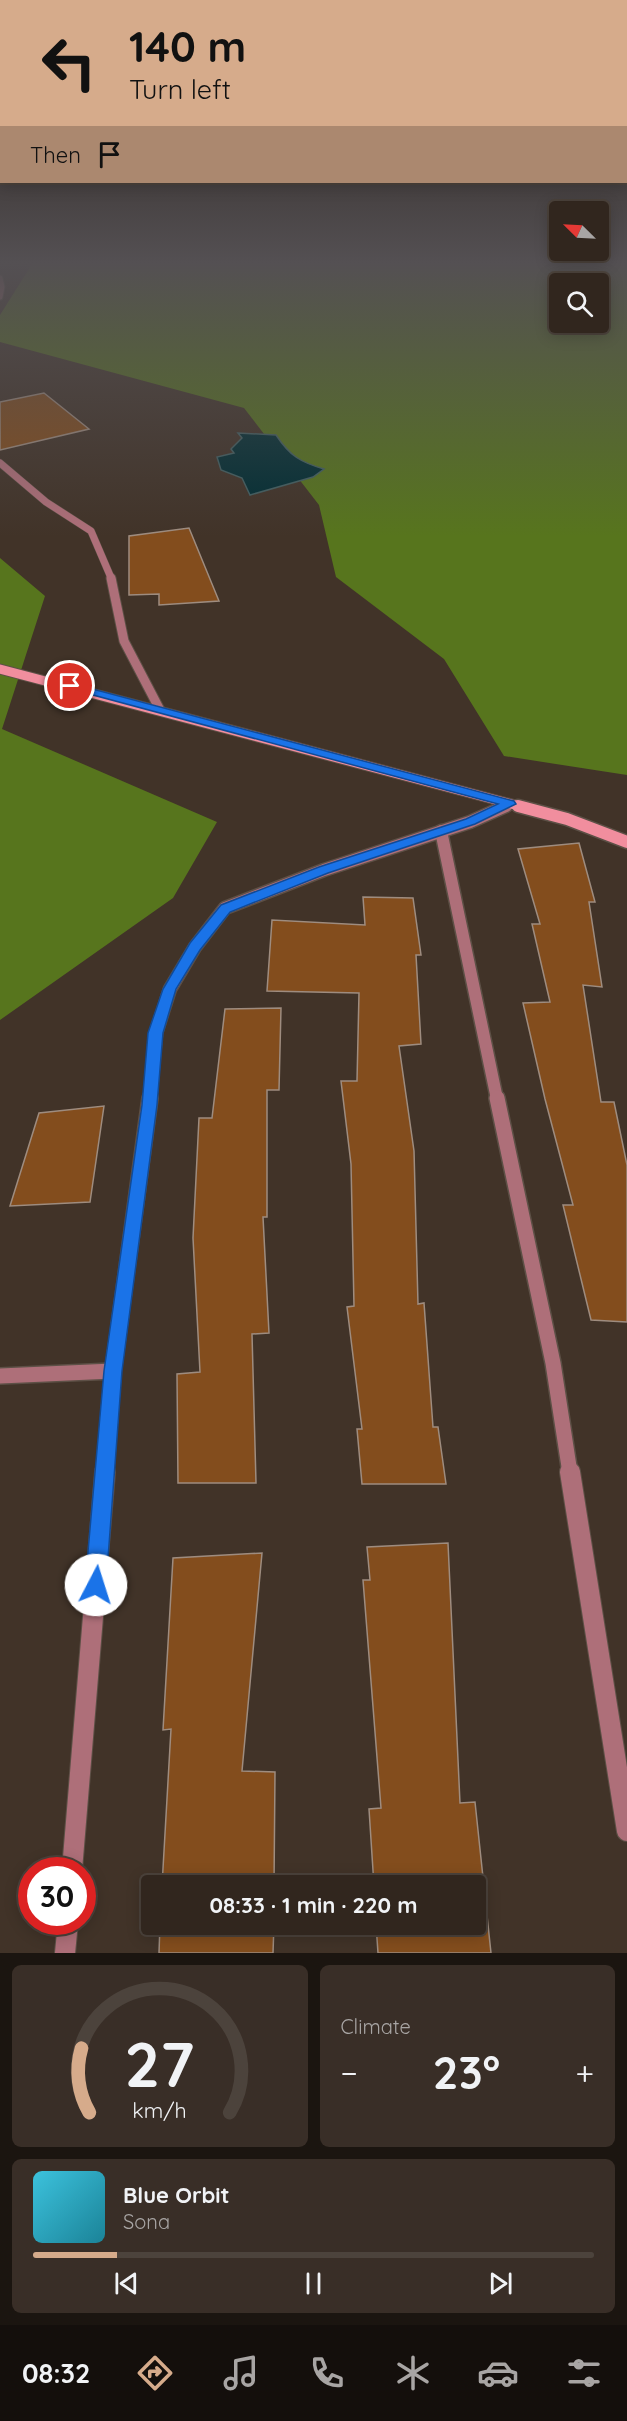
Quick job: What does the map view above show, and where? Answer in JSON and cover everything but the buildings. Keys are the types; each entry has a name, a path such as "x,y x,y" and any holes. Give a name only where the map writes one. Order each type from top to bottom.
{"street":[{"path":"0,463 46,502 91,531 111,576 124,641 160,710"},
{"path":"0,669 567,819 627,842"},
{"path":"73,1857 113,1371 149,1105 156,1033 170,989 195,946 225,908 324,870 470,822 510,804"},
{"path":"441,831 553,1363 627,1831"},
{"path":"0,1376 113,1371"},
{"path":"65,1953 67,1935"}],"green space":[{"path":"49,355 627,355 627,775 504,756 444,659 336,577 319,505 244,408"},
{"path":"0,558 45,596 2,729 217,822 173,898 0,1020"}],"water":[{"path":"238,433 276,435 296,457 324,469 313,477 250,495 242,478 221,470 217,457 234,453 231,449 242,438"}],"route":[{"path":"70,686 510,804 470,822 324,870 225,908 195,946 170,989 156,1033 149,1105 113,1371 96,1585"}]}
